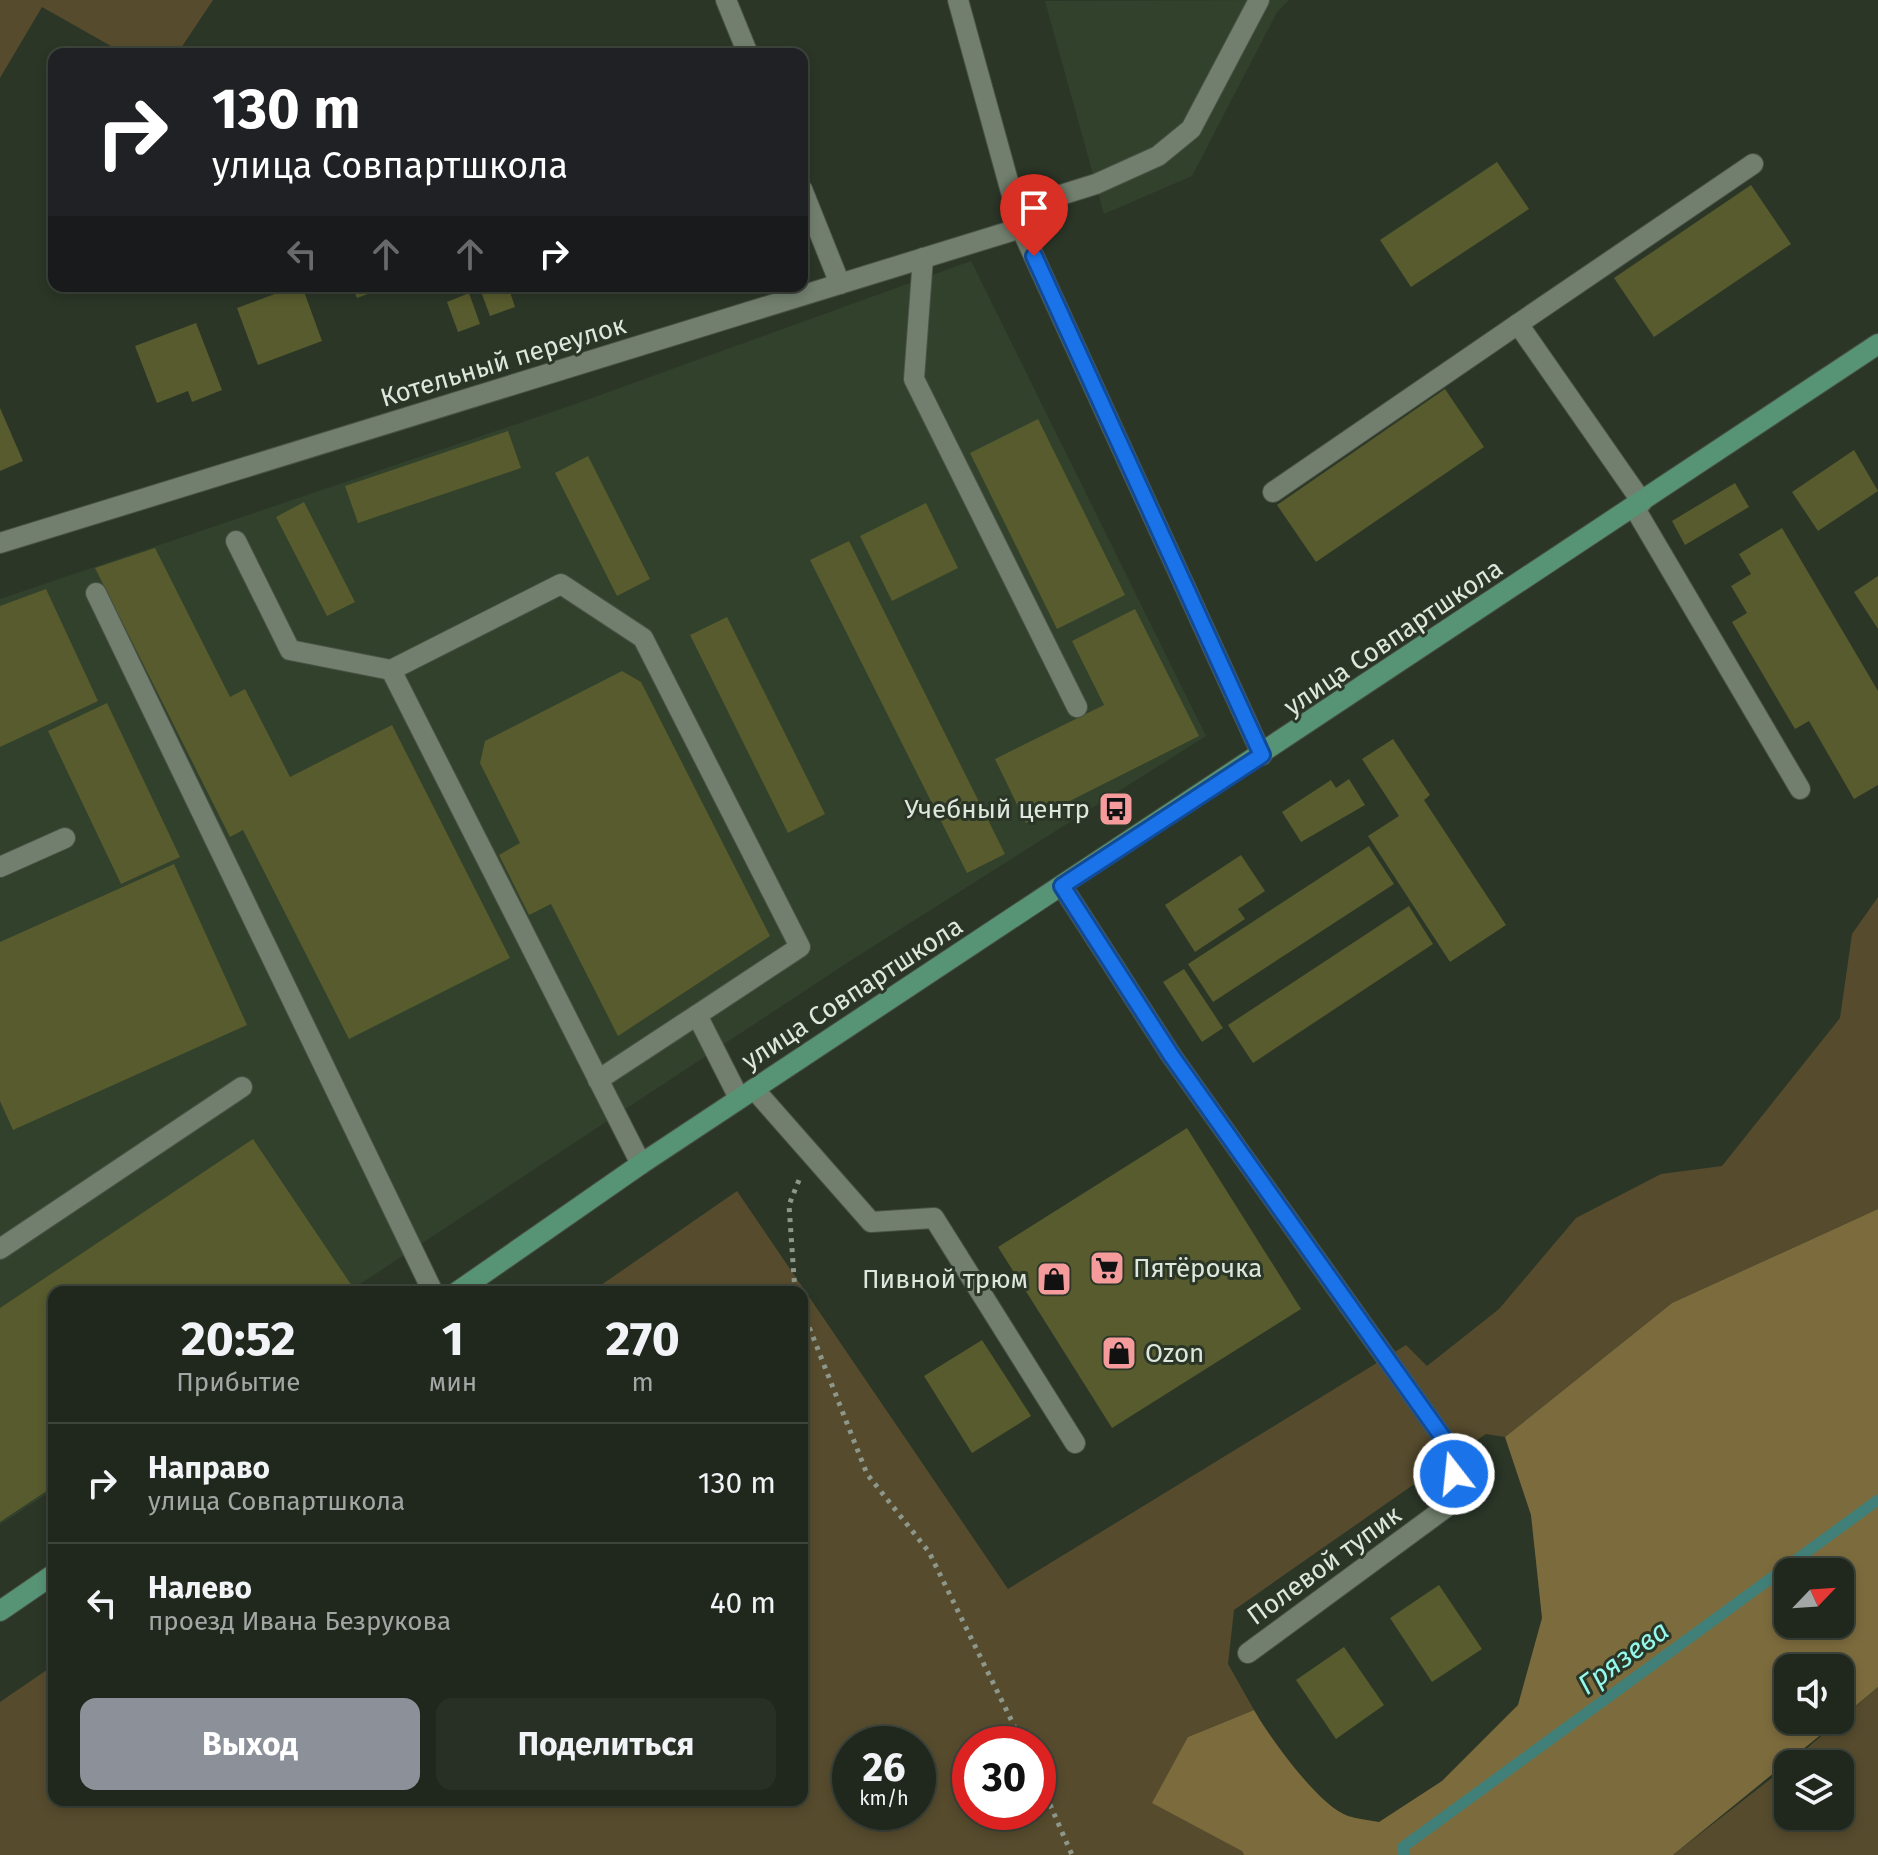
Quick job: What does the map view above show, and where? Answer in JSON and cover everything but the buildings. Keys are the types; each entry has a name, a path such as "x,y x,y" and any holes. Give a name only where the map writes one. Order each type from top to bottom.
{"street":[{"path":"726,0 746,48"},
{"path":"958,0 1019,218 1262,755"},
{"name":"Котельный переулок","path":"0,543 923,258 1019,218 1158,156 1191,129 1259,0"},
{"path":"1273,492 1753,164"},
{"path":"808,204 840,284"},
{"path":"923,258 914,379 1077,707"},
{"path":"1518,324 1638,505 1800,789"},
{"name":"улица Совпартшкола","path":"466,1286 641,1164 1878,344"},
{"path":"236,541 290,650 391,670 561,584 643,638 800,947 598,1080"},
{"path":"96,593 430,1286"},
{"path":"391,670 641,1164"},
{"path":"0,867 65,838"},
{"name":"Полевой тупик","path":"1062,886 1171,1055 1451,1449 1456,1500 1248,1653"},
{"path":"697,1015 747,1094 811,1153 871,1222 934,1218 1075,1443"},
{"path":"0,1249 242,1087"},
{"path":"0,1611 48,1578"}],"path":[{"path":"795,1286 789,1205 811,1153"},
{"path":"808,1324 867,1474 929,1552 1014,1726"},
{"path":"1056,1818 1072,1855"}],"shaded area":[{"path":"0,0 213,0 181,48 114,48 42,7 0,78"},
{"path":"1289,0 1277,12 1192,176 1104,214 1045,1"},
{"path":"971,261 1206,736 850,961 357,1286 48,1286 48,1493 0,1525 0,599 567,407"},
{"path":"1878,897 1878,1209 1672,1303 1505,1437 1486,1434 1234,1610 1228,1664 1254,1710 1188,1737 1244,1855 0,1855 0,1702 48,1669 48,1806 808,1806 808,1295 1008,1589 1406,1345 1427,1366 1499,1309 1576,1218 1661,1174 1722,1166 1840,1018 1852,934"},
{"path":"737,1191 802,1286 600,1286"},
{"path":"1878,1209 1878,1687 1854,1707 1854,1654 1774,1654 1774,1734 1822,1734 1802,1750 1774,1750 1774,1773 1673,1855 1244,1855 1242,1851 1152,1803 1188,1737 1254,1710 1283,1753 1323,1799 1348,1816 1379,1822 1442,1781 1518,1705 1542,1618 1531,1515 1505,1437 1672,1303"},
{"path":"1878,1687 1878,1855 1673,1855 1774,1776 1774,1830 1854,1830 1854,1750 1805,1750 1824,1734 1854,1734 1854,1708"}],"waterway":[{"name":"Грязева","path":"1404,1855 1403,1847 1878,1500"}],"place":[{"name":"Учебный центр","path":"1116,809"},
{"name":"Пятёрочка","path":"1107,1268"},
{"name":"Пивной трюм","path":"1054,1279"},
{"name":"Ozon","path":"1119,1353"}],"route":[{"path":"1034,256 1262,755 1062,886 1171,1055 1451,1449 1454,1474"}]}
